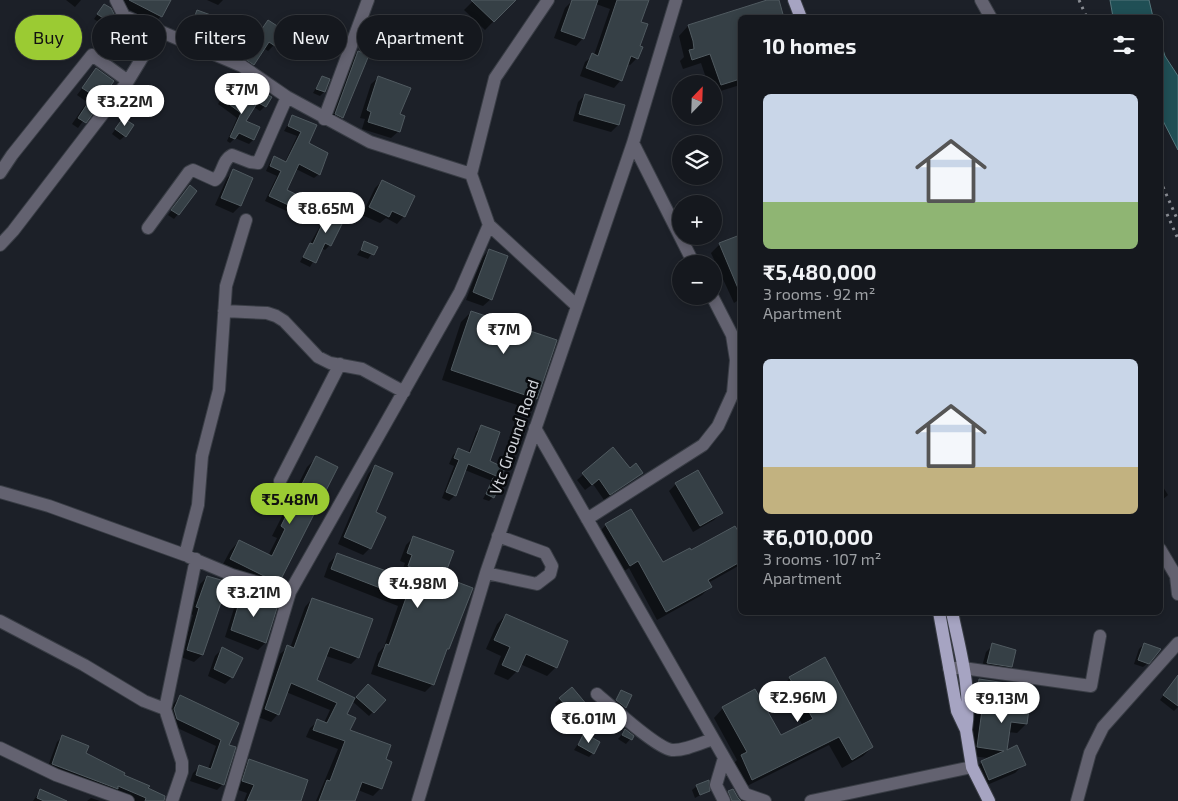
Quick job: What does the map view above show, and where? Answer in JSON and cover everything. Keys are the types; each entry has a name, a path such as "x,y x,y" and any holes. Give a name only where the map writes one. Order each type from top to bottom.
{"main road":[{"path":"794,0 800,15"},
{"path":"940,615 957,710 966,730 972,767 989,801"},
{"path":"953,615 964,668 969,709 966,730"}],"street":[{"path":"116,0 124,15"},
{"path":"324,119 368,0"},
{"path":"548,0 495,78 471,174 489,225 576,305"},
{"name":"Vtc Ground Road","path":"418,801 486,573 576,305 633,143 676,0"},
{"path":"981,0 988,15"},
{"path":"166,33 242,66 287,97 324,119 370,142 471,174"},
{"path":"0,173 12,155 92,55 128,82"},
{"path":"0,245 128,82 141,60"},
{"path":"148,228 189,172 193,170 215,180 218,178 228,157 232,154 250,162 258,163 287,97"},
{"path":"633,143 689,255"},
{"path":"172,801 182,772 182,762 165,709 198,505 202,456 219,390 226,286 246,220"},
{"path":"228,801 290,592 460,292 489,225"},
{"path":"587,519 703,445 718,426 733,393 736,360 732,335 717,305"},
{"path":"224,311 267,313 276,316 284,321 318,357 330,363 340,364 378,376 404,392"},
{"path":"280,481 340,364"},
{"path":"535,428 745,794 765,801"},
{"path":"0,492 49,506 190,557 232,575 290,592"},
{"path":"486,573 537,584 550,574 552,566 545,553 498,536"},
{"path":"1166,571 1176,576 1178,594"},
{"path":"0,621 84,665 144,701 165,709"},
{"path":"949,668 964,668 1091,686 1100,636"},
{"path":"1077,801 1090,753 1103,728 1178,643"},
{"path":"597,694 619,714 666,748 676,750 713,740"},
{"path":"0,748 56,775 128,801"},
{"path":"724,758 716,785 724,801"},
{"path":"811,801 972,767"}],"water":[{"path":"1110,0 1149,0 1153,15 1113,15"},
{"path":"1163,50 1178,76 1178,150 1163,121"}],"building":[{"path":"129,0 171,0 163,15 158,15"},
{"path":"471,0 516,0 494,22"},
{"path":"572,0 598,0 584,39 561,31"},
{"path":"617,0 649,0 641,22 648,24 640,46 643,47 638,59 631,56 622,81 586,68 592,53 598,56"},
{"path":"767,0 779,0 783,15 738,15 738,80 722,85 722,75 717,75 710,54 692,60 689,50 694,49 688,25"},
{"path":"104,4 111,8 114,15 99,15 97,14"},
{"path":"197,10 211,15 195,15"},
{"path":"268,20 274,24 274,45 269,42 264,50 264,26"},
{"path":"357,54 357,60 367,60 343,118 335,114"},
{"path":"246,60 257,60 254,65"},
{"path":"96,68 114,81 104,95 106,96 86,123 78,118 93,95 82,88"},
{"path":"322,76 330,79 325,92 316,89"},
{"path":"378,76 411,88 400,114 405,116 400,132 368,122 371,112 367,110"},
{"path":"229,88 256,105 246,121 260,127 254,140 239,133 235,139 230,137 241,113 222,99"},
{"path":"261,91 272,97 266,107 255,101"},
{"path":"585,94 625,105 619,125 579,114"},
{"path":"120,105 124,108 118,117 113,114"},
{"path":"292,115 317,125 309,143 328,153 320,175 299,164 287,190 304,198 299,210 269,196 281,171 270,166 274,156 286,162 301,132 288,126"},
{"path":"123,118 134,125 126,137 115,129"},
{"path":"233,169 253,178 241,206 221,198"},
{"path":"382,180 415,196 405,217 392,211 389,217 369,207"},
{"path":"190,185 197,191 179,215 171,210"},
{"path":"330,207 347,214 331,246 325,243 316,263 303,257 310,243 313,244"},
{"path":"738,236 738,288 720,245 722,245 722,242"},
{"path":"364,241 378,247 374,255 361,250"},
{"path":"489,249 508,256 492,300 473,292"},
{"path":"471,311 557,340 537,399 451,370"},
{"path":"481,425 500,432 490,461 505,468 501,478 468,464 456,496 446,492 459,460 454,458 458,448 470,453"},
{"path":"613,447 630,468 636,463 643,473 610,495 599,479 592,485 582,473"},
{"path":"316,456 338,467 280,581 264,576 230,559 239,540 272,556 285,529 281,526"},
{"path":"375,465 393,473 376,512 386,517 371,549 344,537"},
{"path":"698,470 723,513 700,526 675,483"},
{"path":"493,478 501,482 494,498 486,494"},
{"path":"631,509 663,562 690,548 691,550 735,526 738,531 738,563 708,580 712,587 666,612 638,561 630,566 605,524"},
{"path":"413,536 454,551 444,577 473,588 434,685 378,666 386,644 389,645 406,598 331,569 337,553 411,580 415,569 408,566 412,555 407,553"},
{"path":"207,576 228,582 203,655 187,650 199,608 196,607"},
{"path":"242,593 277,608 266,643 231,630"},
{"path":"312,598 373,619 359,658 330,647 317,680 355,698 347,714 356,718 350,730 391,745 386,759 392,762 382,789 362,782 355,801 319,801 327,780 330,781 345,741 313,730 317,719 327,723 337,703 291,683 279,715 265,709 287,645 294,648"},
{"path":"506,614 568,641 557,668 526,654 518,672 502,665 510,647 494,640"},
{"path":"992,643 1016,650 1012,667 987,663"},
{"path":"1144,643 1161,649 1149,664 1138,660"},
{"path":"222,647 243,658 233,678 214,669"},
{"path":"825,657 873,747 852,760 839,737 752,780 741,755 747,752 722,707 755,689 781,735 813,719 789,677"},
{"path":"1178,675 1178,706 1163,695"},
{"path":"979,679 1032,687 1027,724 1011,722 1007,750 1017,745 1026,765 989,780 981,761 1004,751 977,747 983,703 976,702"},
{"path":"368,684 386,700 374,713 356,697"},
{"path":"572,687 588,706 576,717 559,698"},
{"path":"621,690 632,695 626,708 616,700"},
{"path":"180,695 239,723 229,745 236,747 224,785 196,775 199,765 211,769 221,740 177,719 174,709"},
{"path":"625,729 634,736 632,740 622,735"},
{"path":"584,733 600,742 594,754 578,745"},
{"path":"62,735 89,746 86,753 125,773 124,775 150,786 148,788 165,796 164,801 145,801 146,798 118,786 118,789 52,764"},
{"path":"249,759 308,780 301,801 247,801 254,785 242,781"},
{"path":"709,780 710,791 700,795 696,785"},
{"path":"40,789 67,801 44,801 37,798"},
{"path":"733,789 741,801 732,801 728,791"}],"railway":[{"path":"1079,0 1086,15"},
{"path":"1163,187 1178,221"},
{"path":"1167,214 1178,239"}]}
